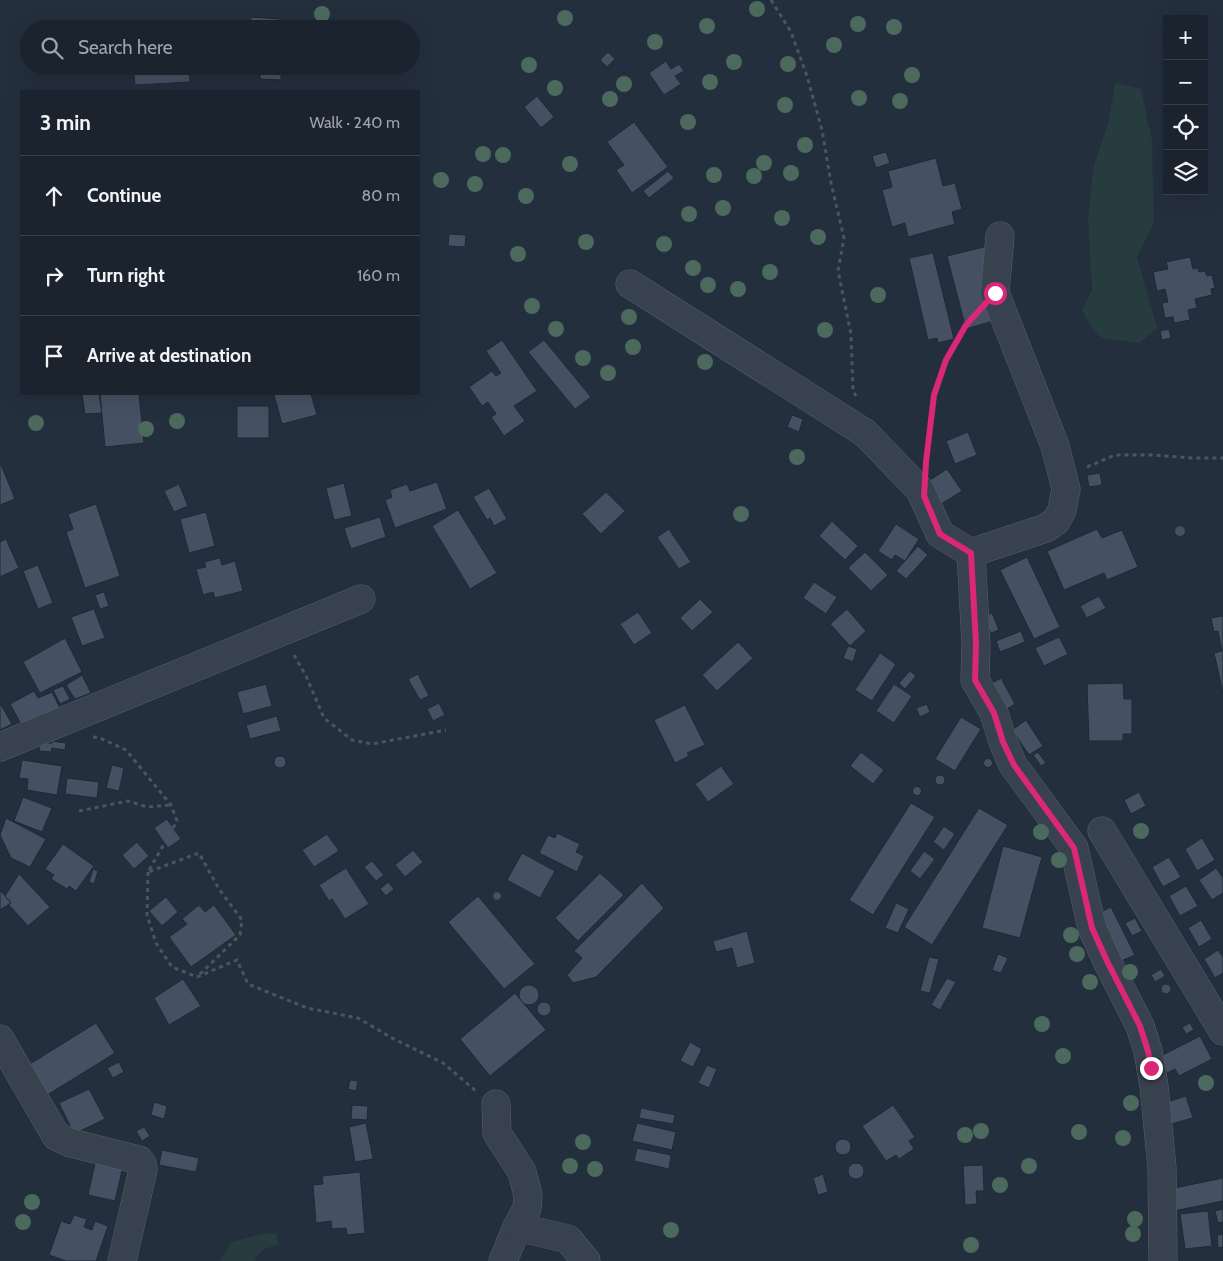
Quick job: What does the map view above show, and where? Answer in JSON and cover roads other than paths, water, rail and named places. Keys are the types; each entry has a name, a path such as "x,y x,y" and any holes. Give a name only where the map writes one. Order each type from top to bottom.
{"street":[{"path":"630,284 864,433 920,490 940,534 971,553 1046,528 1056,521 1062,510 1066,489 1055,446 995,293 1000,236"},
{"path":"971,553 976,644 975,680 994,713 1003,742 1014,765 1074,848 1092,928 1140,1026 1148,1051 1154,1086 1162,1168 1163,1261"},
{"path":"0,747 361,598"},
{"path":"1102,831 1223,1032"},
{"path":"0,1039 56,1136 71,1143 139,1160 142,1164 143,1170 122,1261"},
{"path":"496,1104 497,1133 522,1172 528,1195 527,1208 503,1261"},
{"path":"517,1227 568,1239 586,1261"}]}
